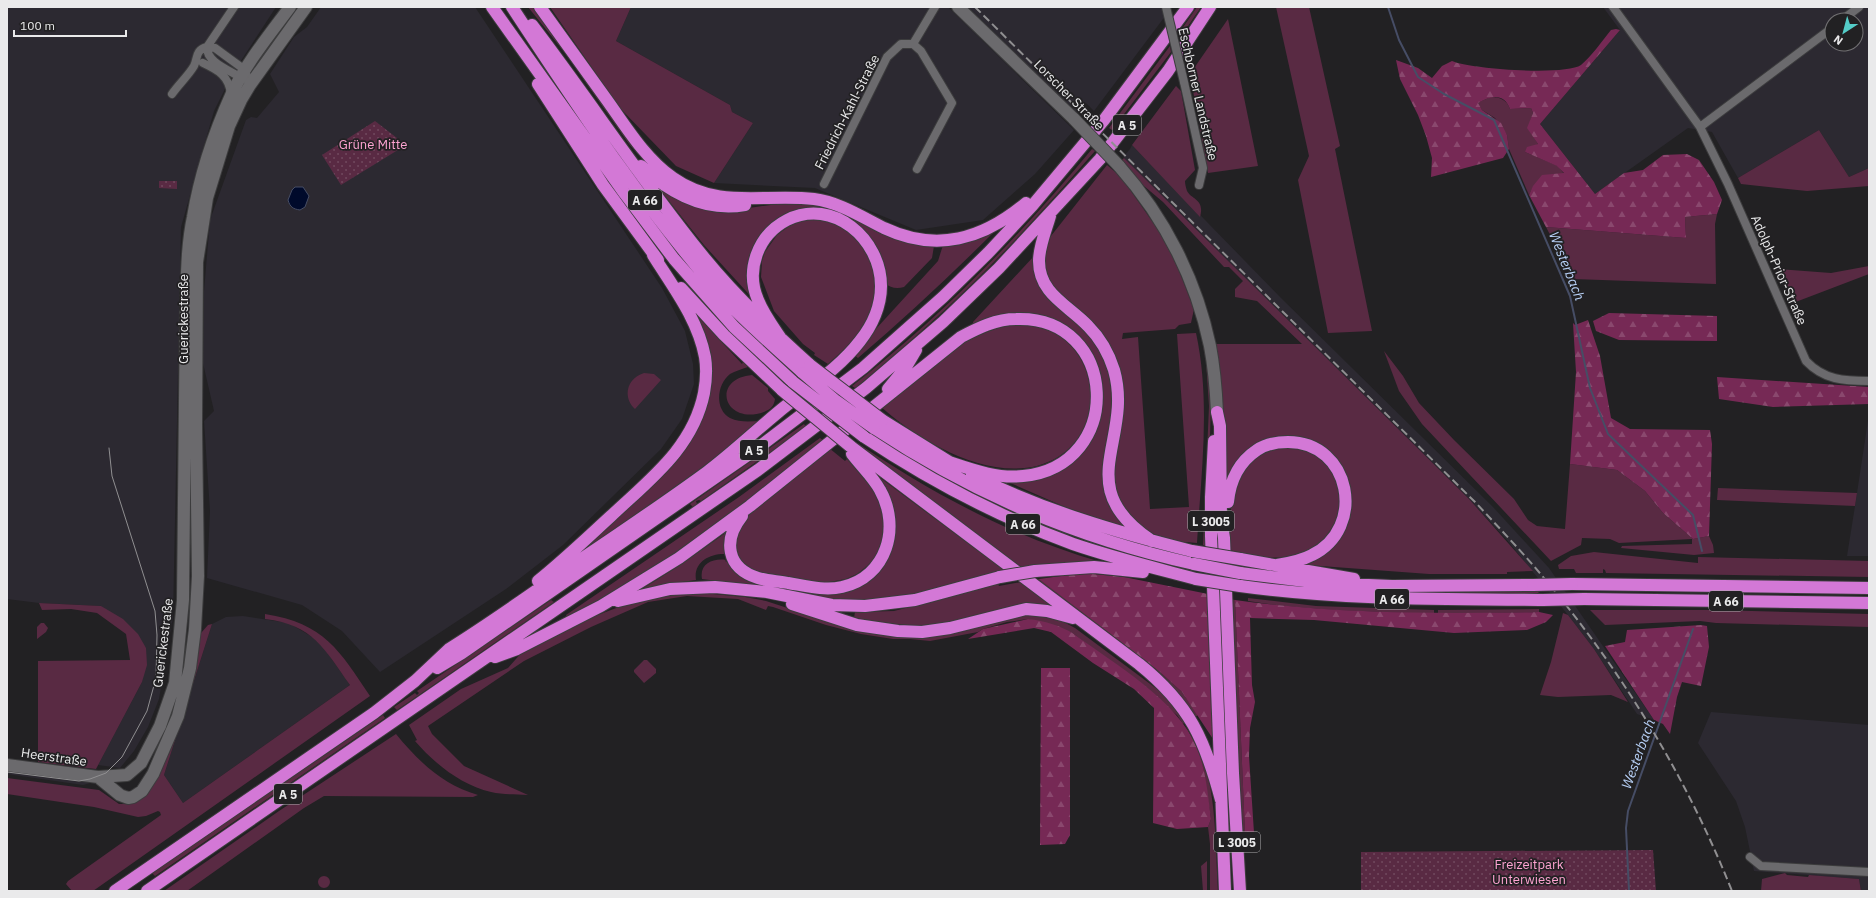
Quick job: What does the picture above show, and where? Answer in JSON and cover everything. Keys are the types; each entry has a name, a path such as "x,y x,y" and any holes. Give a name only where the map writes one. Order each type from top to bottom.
{"highway":[{"name":"A 66","path":"492,7 625,194 674,259 734,327 793,382 863,436 937,482 1016,521 1102,553 1196,579 1240,586 1311,594 1358,598 1584,599 1869,603"},
{"name":"A 66","path":"512,7 633,184 687,254 735,309 806,369"},
{"path":"518,7 621,146 650,188 702,256 727,284 782,340 806,369 878,424 998,488 1049,509 1098,526 1192,551 1392,586"},
{"path":"540,7 634,138 650,157 666,173 692,189 713,196 738,199 816,199 835,204 904,236 922,239 952,240 981,232 997,224 1019,210 1057,175"},
{"name":"A 5","path":"115,891 367,717 416,681 462,652 748,454 796,420 863,368 943,297 988,253 1032,206 1104,120 1188,7"},
{"name":"A 5","path":"147,891 765,465 866,388 923,339 999,268 1100,159 1176,60 1210,7"},
{"path":"416,681 470,631 556,566 658,473 684,443 693,429 698,417 704,391 706,359 694,323 653,255 585,158 519,54 500,19"},
{"path":"621,146 659,182 689,199 709,205 731,206 773,199"},
{"path":"1050,213 1040,255 1042,279 1050,292 1094,332 1111,362 1116,378 1118,403 1108,461 1110,491 1114,504 1122,516 1133,528 1152,541"},
{"path":"449,649 708,472 778,412 834,368 851,351 865,334 874,316 879,300 881,285 877,262 870,248 860,234 848,223 828,215 799,215 785,221 774,229 759,248 754,264 754,286 761,306 782,340"},
{"path":"653,255 706,316 782,390 848,448 1079,619 1156,678 1174,697 1190,718 1201,738 1210,760 1221,800"},
{"path":"481,662 517,649 601,606 679,558 750,506 961,336 995,322 1015,319 1044,322 1062,330 1076,342 1082,349 1092,367 1098,398 1096,414 1091,429 1072,455 1055,466 1038,473 1024,476 992,474 949,462"},
{"path":"877,403 906,367 923,339"},
{"name":"L 3005","path":"1217,412 1220,426 1222,500 1221,519 1224,538 1233,773 1240,891"},
{"name":"L 3005","path":"1217,412 1214,425 1211,521 1225,891"},
{"name":"A 66","path":"878,424 951,475 1031,514 1114,544 1194,564 1240,573 1321,583 1392,586 1572,584 1869,588"},
{"path":"1224,538 1231,484 1238,468 1245,460 1262,447 1276,442 1292,442 1312,447 1328,459 1341,475 1346,495 1345,516 1336,535 1322,549 1303,559 1277,565"},
{"path":"750,506 736,524 731,534 730,544 731,553 734,560 749,574 759,578 820,588 843,587 858,581 871,572 884,554 889,540 890,524 887,507 881,491 848,448"},
{"path":"601,606 649,593 684,588 714,587 766,592 832,605 870,606 915,600 1000,578 1035,571 1094,567 1124,569 1196,579"},
{"path":"751,591 857,625 898,631 922,632 950,628 1026,609 1047,611 1079,619"}],"main road":[{"name":"Guerickestraße","path":"98,777 120,795 128,798 133,797 142,791 153,774 178,716 190,668 195,629 198,576 196,346 200,236 207,198 245,78 290,7"},
{"name":"Guerickestraße","path":"98,777 127,774 141,764 160,726 174,683 183,600 188,253 192,218 201,177 215,133 232,94 306,7"},
{"name":"Lorscher Straße","path":"958,7 1074,119 1119,166 1152,208 1175,246 1205,327 1214,368 1217,412"},
{"name":"Heerstraße","path":"7,765 98,777"}],"street":[{"path":"234,7 207,47 208,55 216,62 245,78"},
{"path":"917,169 952,103 921,51 913,44 935,7"},
{"name":"Eschborner Landstraße","path":"1166,7 1203,168 1199,186"},
{"name":"Adolph-Prior-Straße","path":"1613,7 1700,127 1728,184 1806,361 1814,369 1833,378 1843,381 1869,381"},
{"path":"1700,127 1824,34"},
{"name":"Friedrich-Kahl-Straße","path":"824,184 887,57 901,44 913,44"},
{"path":"232,94 227,79 222,73 199,64 195,58 200,50 207,47 215,48 245,78"},
{"path":"172,94 199,64 209,60 216,62"},
{"path":"1750,857 1761,866 1869,872"}],"shaded area":[{"path":"7,7 276,7 233,73 214,111 181,227 173,617 159,699 148,727 134,751 120,768 98,765 142,682 146,648 101,606 39,603 7,599"},
{"path":"321,7 475,7 662,288 685,331 693,364 694,384 682,419 661,449 563,545 506,589 380,672 342,631 302,605 207,578 210,511 204,421 214,411 203,363 204,291 210,220 246,120 251,117 257,118 279,92 270,74 294,37 307,27"},
{"path":"631,7 948,7 1074,130 1035,174 983,220 916,230 815,188 714,183 753,123 732,112 730,105 616,41"},
{"path":"968,7 1172,7 1094,111 1086,103 1077,114"},
{"path":"1603,7 1869,7 1869,168 1849,177 1819,130 1738,178 1712,132 1688,128 1595,194 1540,124 1620,30"},
{"path":"1132,145 1281,298 1493,507 1549,568 1654,720 1637,714 1594,649 1568,615 1507,540 1469,499 1123,157"},
{"path":"1869,414 1869,556 1847,556 1855,506"},
{"path":"243,616 289,623 320,642 350,685 183,803 164,775 212,624 226,617"},
{"path":"1711,712 1869,725 1869,891 1861,891 1859,879 1754,871 1745,827 1736,801 1698,743"},
{"path":"7,769 94,782 83,785 7,774"}],"green space":[{"path":"528,7 535,7 651,168 629,144 565,53"},
{"path":"550,7 631,7 616,41 730,105 732,112 753,123 714,183 676,166 619,107"},
{"path":"1197,7 1201,7 1180,38 1179,33"},
{"path":"1276,7 1309,7 1340,146 1335,149 1372,331 1328,333 1298,180 1309,156"},
{"path":"1228,19 1258,166 1208,173 1190,74"},
{"path":"1611,30 1620,30 1540,124 1595,194 1624,173 1643,170 1663,155 1687,154 1699,160 1714,182 1722,200 1717,214 1685,217 1686,238 1546,227 1529,195 1533,186 1542,175 1564,173 1557,166 1525,152 1527,147 1538,144 1527,128 1533,113 1531,108 1510,109 1504,100 1496,97 1492,97 1478,103 1482,110 1501,123 1507,135 1509,149 1503,158 1431,177 1432,158 1426,136 1418,115 1400,79 1396,60 1418,68 1432,78 1442,66 1452,61 1478,67 1497,69 1538,71 1572,68 1585,62"},
{"path":"1170,46 1171,52 1112,130 1109,128"},
{"path":"1176,86 1181,91 1195,170 1185,181 1185,185 1189,194 1199,203 1201,207 1200,217 1132,145"},
{"path":"1491,97 1503,100 1507,103 1510,109 1531,108 1533,113 1528,128 1538,144 1525,152 1558,166 1564,174 1547,176 1543,178 1535,185 1529,195 1509,149 1507,135 1495,118 1482,110 1477,103"},
{"name":"Grüne Mitte","path":"375,121 406,145 341,185 322,155"},
{"path":"1819,130 1849,177 1869,168 1869,186 1807,191 1741,184 1738,178"},
{"path":"1092,149 1095,151 1065,185 1019,236 971,285 944,311 858,386 855,388 852,386 917,332 979,274 1037,213"},
{"path":"1124,158 1469,499 1533,571 1507,572 1507,574 1429,574 1307,565 1308,562 1329,549 1344,530 1349,519 1351,507 1351,495 1348,482 1335,457 1271,439 1227,486 1215,344 1302,344 1257,301 1235,297 1235,289 1243,281 1229,267 1224,267 1163,202 1144,186 1122,160"},
{"path":"1107,165 1121,177 1159,231 1176,263 1194,309 1191,323 1179,325 1175,329 1123,333 1122,339 1138,337 1150,509 1189,507 1177,334 1196,333 1201,359 1204,412 1204,438 1197,543 1186,542 1185,544 1147,531 1125,512 1114,488 1119,372 1052,290 1043,268 1047,241"},
{"path":"159,181 177,181 177,189 159,188"},
{"path":"663,189 749,208 784,203 825,205 934,246 932,258 904,287 891,287 885,283 875,248 815,209 759,243 756,302 704,245 661,191"},
{"path":"1717,214 1715,224 1716,284 1573,279 1546,227 1686,238 1685,217"},
{"path":"809,219 828,221 839,224 845,228 861,245 868,256 875,278 875,301 866,324 853,341 828,364 814,355 815,353 803,344 774,311 761,277 762,261 765,252 777,235 792,224"},
{"path":"997,229 929,295 876,343 858,358 853,354 938,261 943,245"},
{"path":"1034,256 1036,269 1104,355 1114,393 1105,458 1125,525 1123,527 1065,507 997,477 1046,475 1099,418 1102,398 1100,378 1053,321 1041,317 1015,314 973,324 973,322"},
{"path":"1869,266 1869,274 1793,303 1778,269 1831,273"},
{"path":"692,310 742,364 743,362 748,367 730,374 722,384 719,396 721,409 725,414 734,420 762,421 697,477 560,567 668,469 707,396"},
{"path":"1609,313 1717,316 1717,341 1619,340 1596,331 1593,321"},
{"path":"1588,320 1600,356 1611,418 1630,429 1710,430 1712,444 1709,536 1693,539 1663,513 1645,491 1617,470 1570,464 1576,372 1573,323 1575,325"},
{"path":"1020,324 1045,329 1058,335 1072,347 1082,362 1088,379 1091,396 1089,414 1083,430 1072,445 1058,457 1036,466 1012,469 988,466 963,458 940,447 917,434 880,406 945,354 963,343 981,334"},
{"path":"1201,335 1207,355 1211,400 1207,546 1203,545 1209,406 1206,361"},
{"path":"1384,351 1403,376 1419,403 1514,499 1528,520 1537,526 1565,529 1570,464 1617,470 1645,491 1663,513 1693,539 1709,536 1713,545 1714,553 1694,555 1621,548 1622,546 1692,544 1692,539 1619,543 1610,539 1582,538 1581,545 1551,561 1422,424 1399,391"},
{"path":"644,373 654,374 661,380 635,409 629,399 628,388 630,383 638,375"},
{"path":"752,375 768,388 768,391 775,399 774,404 764,412 750,415 739,413 732,408 727,400 727,392 731,384 739,378"},
{"path":"1717,377 1869,387 1869,404 1773,407 1719,399"},
{"path":"804,424 806,427 701,501 696,501 697,504 693,507 690,504"},
{"path":"820,438 824,441 674,558 567,618 566,615 739,497"},
{"path":"856,442 914,479 974,512 1036,540 1101,562 1017,568 853,444"},
{"path":"1290,445 1318,455 1338,477 1341,514 1319,547 1293,557 1265,558 1229,550 1231,506 1238,479 1245,467 1255,457 1268,449"},
{"path":"829,448 845,461 847,459 873,489 883,513 883,540 880,550 872,562 857,574 846,579 818,584 750,571 737,558 734,535 747,515"},
{"path":"871,471 1004,570 899,599 842,602 748,585 702,579 705,565 712,561 726,560 725,561 809,593 846,590 891,545"},
{"path":"1718,488 1857,493 1855,506 1717,500"},
{"path":"727,532 726,554 714,555 704,560 697,568 696,580 668,584 639,591 677,567"},
{"path":"1594,552 1698,563 1698,557 1869,561 1869,577 1606,573 1603,569 1603,573 1576,573 1574,569 1559,569 1558,565 1571,556"},
{"path":"1083,573 1124,577 1208,594 1213,739 1182,692 1160,672 1039,579"},
{"path":"1040,579 1160,672 1182,692 1198,715 1194,718 1032,580"},
{"path":"1021,582 1056,609 930,627 854,618 855,612 894,611 998,584 999,586"},
{"path":"1538,591 1539,594 1438,595 1438,592"},
{"path":"702,593 745,597 766,601 855,630 888,635 1031,614 1058,619 1075,628 1161,692 1168,698 1186,721 1183,724 1177,715 1074,634 1028,619 1007,622 983,629 978,632 930,641 893,639 861,634 826,625 773,607 768,606 766,610 738,599 687,596 648,602 591,627 524,661 428,726 432,734 464,766 528,795 496,793 480,789 469,784 459,779 431,758 415,741 417,740 409,725 461,689 508,668 523,651 579,622 619,607 668,594"},
{"path":"1217,596 1220,596 1232,848 1229,848"},
{"path":"1248,598 1316,606 1434,610 1434,614 1294,607 1248,601"},
{"path":"1230,599 1235,600 1245,833 1254,833 1256,846 1245,847 1239,793"},
{"path":"551,600 554,602 397,710 394,707 415,693 417,695 419,693 417,691"},
{"path":"1235,600 1311,608 1387,612 1539,612 1553,615 1546,622 1527,630 1454,633 1314,620 1250,618 1252,685 1255,702 1250,728 1249,756 1254,833 1245,833"},
{"path":"39,603 101,606 123,619 138,634 146,648 147,665 142,682 96,769 38,762 38,661 130,660 126,634 97,613 71,609 42,610"},
{"path":"1539,609 1539,612 1438,614 1438,610"},
{"path":"1590,610 1714,610 1869,614 1869,627 1716,623 1700,621 1605,625"},
{"path":"1563,613 1568,615 1594,649 1628,702 1611,695 1558,697 1540,695 1551,662"},
{"path":"265,614 285,618 302,624 316,632 339,653 370,696 93,891 72,891 66,884 68,881 161,815 160,812 158,811 146,816 138,817 94,807 7,794 7,778 99,790 119,804 134,803 195,667 201,633 208,625 212,624 164,775 183,803 350,685 325,650 307,633 282,622 265,619"},
{"path":"1028,619 1052,624 1074,634 1143,684 1175,714 1188,731 1197,748 1203,765 1211,819 1208,827 1177,829 1153,823 1154,708 1134,689 1093,663 1051,632 1034,628 968,639 983,629"},
{"path":"41,623 44,623 48,628 46,632 37,639 37,627"},
{"path":"1701,625 1707,626 1709,647 1701,686 1682,682 1677,697 1670,734 1663,724 1654,720 1605,646 1625,642 1627,630"},
{"path":"644,660 647,660 656,669 656,673 644,683 634,672 634,670"},
{"path":"1041,668 1070,668 1070,835 1065,844 1040,845"},
{"path":"383,715 385,718 155,876 152,873"},
{"path":"396,734 413,754 432,771 465,791 478,795 473,797 324,796 304,808 187,891 164,891 279,811"},
{"path":"1197,741 1204,759 1212,796 1218,891 1210,891 1210,844 1208,827 1211,819 1203,768 1194,742"},
{"name":"Freizeitpark Unterwiesen","path":"1653,850 1656,891 1361,891 1361,852"},
{"path":"1207,861 1207,891 1203,891 1201,866"},
{"path":"1785,873 1787,875 1808,877 1809,875 1859,879 1861,891 1761,891 1762,879"},
{"path":"322,876 326,876 330,882 326,888 322,888 318,884 318,880"}],"water":[{"path":"295,187 303,187 309,196 305,207 300,210 292,207 288,200 292,190"}],"waterway":[{"name":"Westerbach","path":"1388,7 1399,40 1418,77 1444,94 1494,120 1570,296 1590,388 1608,434 1693,515 1702,551"},
{"name":"Westerbach","path":"1629,891 1626,828 1628,811 1693,629"}],"tram line":[{"path":"7,772 79,781 90,779 106,773 122,757 147,711 156,678 157,635 155,611 112,476 109,448"}],"railway":[{"path":"975,7 1476,503 1553,589 1606,659 1654,733 1696,811 1732,891"}]}
